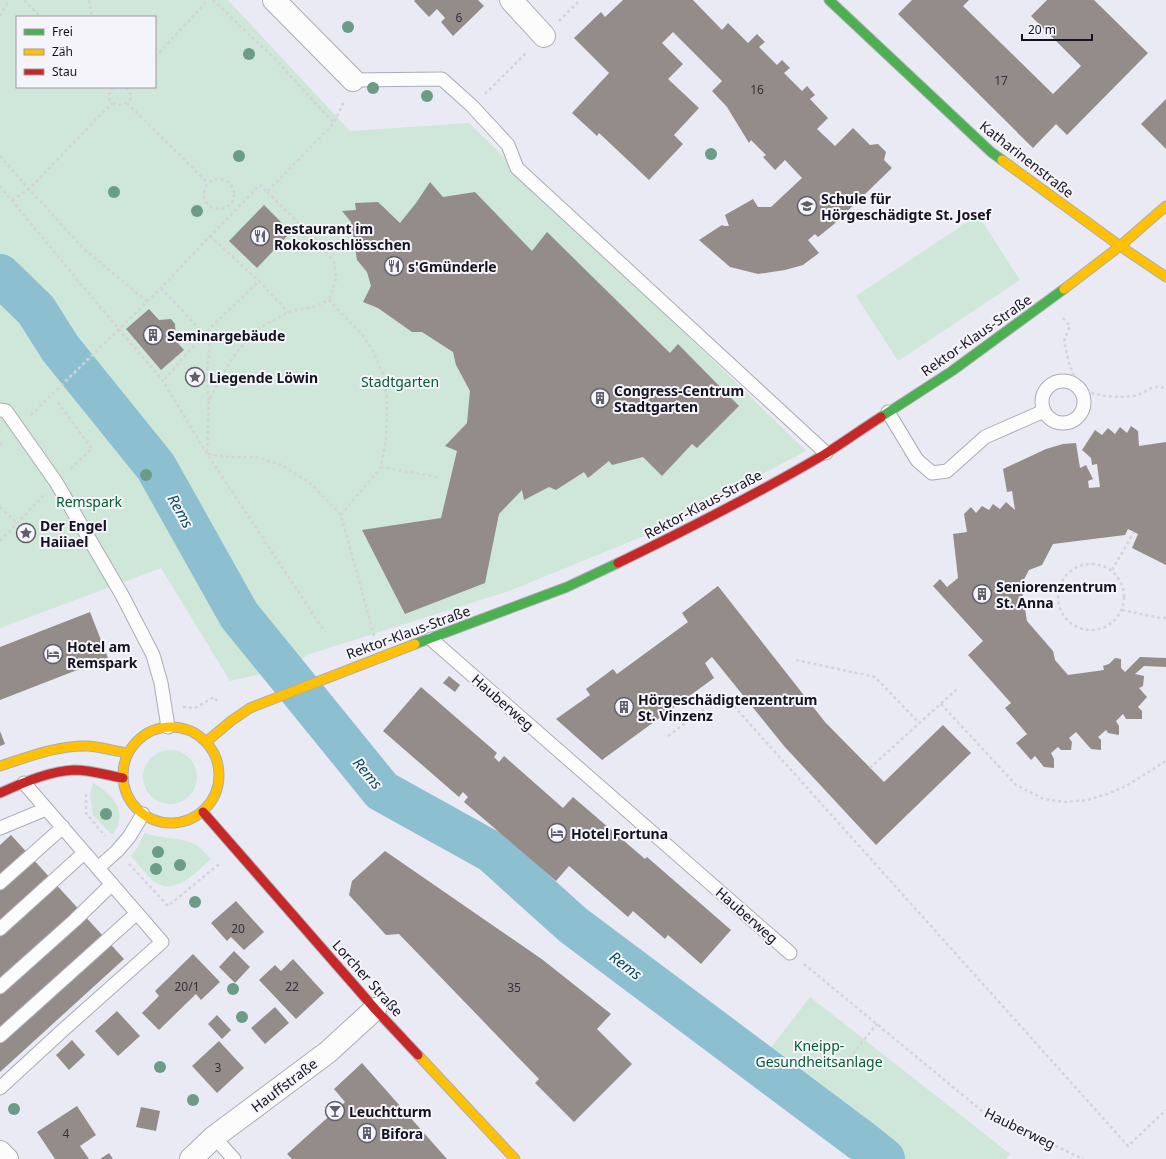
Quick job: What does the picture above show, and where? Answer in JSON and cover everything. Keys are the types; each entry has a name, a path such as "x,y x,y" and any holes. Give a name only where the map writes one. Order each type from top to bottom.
{"main road":[{"name":"Katharinenstraße","path":"829,0 991,152 1120,246 1166,277"},
{"name":"Rektor-Klaus-Straße","path":"206,742 241,714 260,704 567,587 653,546 783,478 826,453 952,371 1049,301 1120,246 1166,206"},
{"path":"168,727 178,727 189,730 206,742 217,758 219,768 219,784 214,799 204,812 190,820 174,824 157,822 143,814 135,807 128,798 123,778 124,765 128,753 135,743 144,735 155,729 168,727"},
{"path":"0,766 52,749 70,747 88,746 128,753"},
{"path":"0,793 24,783 72,770 123,778"},
{"name":"Lorcher Straße","path":"204,812 376,1009 515,1159"}],"street":[{"path":"274,0 353,80"},
{"path":"511,0 544,36"},
{"name":"Hauffstraße","path":"190,1159 214,1137 328,1052 376,1009"},
{"path":"0,1152 7,1159"}],"lane":[{"path":"353,80 442,79 472,106 508,145 517,168 826,453"},
{"path":"1061,381 1068,382 1075,385 1079,389 1083,396 1082,409 1074,420 1068,423 1060,423 1048,417 1044,412 1042,398 1045,392 1054,383 1061,381"},
{"path":"0,410 6,411 56,482 122,595 153,655 161,683 168,727"},
{"path":"888,412 917,460 932,474 948,472 985,436 1044,412"},
{"name":"Hauberweg","path":"431,639 790,953"},
{"path":"0,1088 162,942 24,783"},
{"path":"0,828 46,809"},
{"path":"98,868 117,851 143,814"},
{"path":"0,883 63,827"},
{"path":"0,929 84,852"},
{"path":"0,987 75,920 112,884"},
{"path":"0,1036 137,913"},
{"path":"214,1137 234,1159"}],"path":[{"path":"0,16 9,0"},
{"path":"24,0 40,16"},
{"path":"89,0 92,16"},
{"path":"156,56 208,0"},
{"path":"212,0 275,59 334,123 267,192"},
{"path":"472,106 580,0"},
{"path":"112,88 109,93 110,98 112,103 117,106 122,106 127,103 130,98 130,92 128,88"},
{"path":"12,200 29,189 112,103"},
{"path":"127,103 208,183"},
{"path":"0,156 84,249 148,302"},
{"path":"220,178 227,180 232,185 235,192 234,199 230,205 218,210 211,207 206,202 204,189 208,183 213,179 220,178"},
{"path":"37,410 148,302 260,185 316,240 334,262 336,280 329,300 316,306 288,312 258,330 239,348 222,375 209,400"},
{"path":"0,186 162,380 207,454 325,632"},
{"path":"230,205 236,210"},
{"path":"210,236 259,281 288,312"},
{"path":"162,380 204,334 259,281"},
{"path":"161,288 204,334 210,346 206,377 209,400 207,454"},
{"path":"329,300 363,336 373,351 383,374 387,400 386,439 381,467 341,515"},
{"path":"1049,301 1070,326 1064,341 1069,363 1079,389 1098,396 1114,397 1136,395 1151,388 1162,387 1166,389"},
{"path":"0,541 56,482 92,448 58,402"},
{"path":"207,454 229,457 257,457 282,465 311,484 341,515 380,658"},
{"path":"381,467 437,477"},
{"path":"0,507 17,523"},
{"path":"1112,570 1134,532"},
{"path":"1095,563 1112,570 1121,582 1124,596 1122,610 1110,625 1092,631 1074,627 1061,614 1056,595 1062,578 1076,566 1095,563"},
{"path":"1122,610 1166,618"},
{"path":"796,660 875,677 919,722"},
{"path":"870,768 919,722 958,689"},
{"path":"164,705 195,708 214,698"},
{"path":"668,736 712,703 732,704 1128,1146 1166,1110"},
{"path":"941,704 1016,785 1044,799 1064,802 1087,800 1107,794 1126,786 1166,761"},
{"name":"Hauberweg","path":"790,953 982,1110 1083,1159"},
{"path":"849,1058 877,1024"}],"green space":[{"name":"Stadtgarten","path":"0,0 228,0 350,131 469,123 806,451 644,536 509,591 310,654 285,669 230,681 161,568 0,628 0,300 10,312 21,285 0,263"},
{"path":"978,215 1020,280 898,361 856,296"},
{"path":"165,750 175,750 185,754 193,762 197,772 197,782 193,792 185,800 175,804 165,804 155,800 147,792 143,782 143,772 147,762 155,754"},
{"path":"93,783 107,793 117,805 119,820 112,835 93,815 90,794"},
{"path":"145,833 183,840 195,844 211,859 191,877 183,882 167,886 159,884 151,879 131,856 138,847"},
{"name":"Kneipp- Gesundheitsanlage","path":"810,997 1010,1154 1006,1159 894,1159 763,1058"}],"water":[{"path":"0,263 21,285 36,310 10,312 0,300"}],"building":[{"path":"478,0 484,6 453,36 441,22 445,18 437,9 429,17 414,1"},
{"path":"623,0 693,0 722,30 728,23 748,43 757,34 765,42 759,47 777,65 782,60 790,68 784,73 802,91 807,86 815,95 810,99 828,118 817,129 835,146 853,128 870,145 878,144 886,152 884,160 892,168 833,225 818,237 815,234 808,240 819,253 803,265 785,270 758,274 730,267 699,240 722,225 729,226 725,215 753,199 758,207 771,207 802,178 785,160 775,170 763,157 766,155 751,140 749,143 727,107 712,91 722,81 673,32 662,43 683,64 668,79 699,108 674,135 683,144 649,180 599,133 597,136 572,113 609,73 574,38 601,12 605,17"},
{"path":"912,0 969,0 963,6 1053,94 1081,66 1031,16 1047,0 1094,0 1148,53 1067,135 1056,124 1033,148 898,14"},
{"path":"1166,99 1166,149 1141,124"},
{"name":"Congress-Centrum Stadtgarten","path":"430,182 443,197 475,192 532,251 547,232 670,353 678,344 739,406 697,448 692,444 662,476 643,457 612,465 609,461 588,478 584,472 556,490 549,487 524,500 522,490 499,514 485,583 405,614 362,530 441,518 457,451 445,446 467,423 470,391 456,365 453,352 422,332 412,332 378,308 363,302 371,286 367,272 357,260 351,222 342,211 356,210 355,203 378,202 400,223"},
{"name":"Restaurant im Rokokoschlösschen","path":"264,205 291,232 257,268 229,241"},
{"name":"Seminargebäude","path":"149,309 159,320 171,319 175,324 176,341 184,350 161,370 126,329"},
{"name":"Seniorenzentrum St. Anna","path":"1131,426 1138,431 1139,446 1166,442 1166,565 1132,548 1138,534 1128,529 1125,535 1053,544 1042,565 1029,570 1021,585 1027,621 1053,651 1055,660 1068,675 1104,670 1103,666 1109,664 1115,658 1121,659 1121,668 1125,672 1140,657 1166,658 1166,667 1144,666 1135,674 1144,676 1143,686 1139,688 1147,697 1138,707 1142,711 1142,719 1126,719 1123,714 1116,721 1119,726 1119,735 1108,733 1106,730 1098,737 1101,740 1101,750 1091,749 1076,732 1069,738 1072,742 1071,750 1061,750 1058,747 1051,753 1054,759 1054,768 1044,767 1035,756 1031,760 1016,743 1027,734 1005,708 1011,703 968,655 983,641 933,586 940,579 947,587 958,578 953,534 967,532 964,514 971,507 976,513 982,506 989,510 993,504 1000,509 1006,502 1015,510 1012,491 1007,492 1003,469 1046,449 1063,444 1076,443 1080,468 1086,465 1093,479 1088,481 1089,488 1100,487 1097,464 1092,465 1091,458 1082,450 1095,430 1102,435 1108,428 1115,434 1120,427 1127,433"},
{"name":"Hörgeschädigtenzentrum St. Vinzenz","path":"718,586 825,722 884,782 943,725 971,753 876,845 784,746 712,657 705,663 714,678 602,760 556,719 590,695 586,689 613,669 617,674 688,622 682,613"},
{"name":"Hotel am Remspark","path":"90,612 108,658 0,700 0,647"},
{"path":"449,676 460,685 455,692 443,683"},
{"name":"Hotel Fortuna","path":"421,687 497,753 494,757 499,762 504,756 563,808 573,797 645,859 647,857 731,930 701,964 668,935 665,939 633,911 628,917 569,866 556,881 464,802 468,797 463,792 459,797 383,731"},
{"path":"0,731 5,744 0,746"},
{"path":"11,835 124,959 0,1072 0,845"},
{"path":"385,851 543,960 611,1014 597,1029 632,1064 574,1122 535,1083 539,1079 399,934 386,935 349,895 352,881"},
{"path":"236,901 264,932 244,950 231,937 227,941 211,923"},
{"path":"234,951 250,967 235,983 219,967"},
{"path":"193,954 220,982 201,1000 196,994 159,1030 142,1013 159,996 155,991"},
{"path":"293,959 324,993 296,1019 259,980 275,965 281,971"},
{"path":"275,1007 289,1023 265,1044 251,1028"},
{"path":"117,1011 140,1036 118,1056 95,1031"},
{"path":"217,1015 231,1030 222,1039 208,1024"},
{"path":"72,1040 85,1055 69,1070 56,1055"},
{"path":"219,1041 244,1068 217,1093 192,1066"},
{"name":"Bifora","path":"362,1063 447,1159 292,1159 287,1154 345,1102 334,1089"},
{"path":"77,1106 96,1135 80,1146 89,1159 55,1159 37,1132"},
{"path":"141,1107 160,1111 156,1131 136,1127"},
{"path":"109,1153 113,1159 100,1159"}],"waterway":[{"name":"Rems","path":"0,275 36,310 60,348 156,467 239,615 382,791 492,852 573,925 884,1159"}],"traffic: fast":[{"path":"829,0 991,152 1002,160"},
{"path":"881,417 952,371 1064,289"},
{"path":"415,644 567,587 618,563"}],"traffic: slow":[{"path":"1002,160 1120,246 1166,277"},
{"path":"1064,289 1120,246 1166,206"},
{"path":"206,742 231,721 250,708 415,644"},
{"path":"171,727 190,730 205,741 216,756 219,775 216,794 205,809 190,820 171,823 152,820 137,809 126,794 123,775 126,756 137,741 152,730 171,727"},
{"path":"0,766 43,752 66,747 88,746 128,753"},
{"path":"418,1055 515,1159"}],"traffic: jam":[{"path":"618,563 775,483 825,454 881,417"},
{"path":"0,793 36,778 65,771 86,771 123,778"},
{"path":"203,812 375,1009 418,1055"}],"place":[{"name":"Schule für Hörgeschädigte St. Josef","path":"807,206"},
{"name":"Restaurant im Rokokoschlösschen","path":"260,236"},
{"name":"s'Gmünderle","path":"394,266"},
{"name":"Seminargebäude","path":"153,335"},
{"name":"Liegende Löwin","path":"195,377"},
{"name":"Congress-Centrum Stadtgarten","path":"600,398"},
{"name":"Der Engel Haiiael","path":"26,533"},
{"name":"Seniorenzentrum St. Anna","path":"982,594"},
{"name":"Hotel am Remspark","path":"53,654"},
{"name":"Hörgeschädigtenzentrum St. Vinzenz","path":"624,707"},
{"name":"Hotel Fortuna","path":"557,833"},
{"name":"Leuchtturm","path":"335,1111"},
{"name":"Bifora","path":"367,1133"}],"park label":[{"name":"Remspark","path":"89,501"}]}
